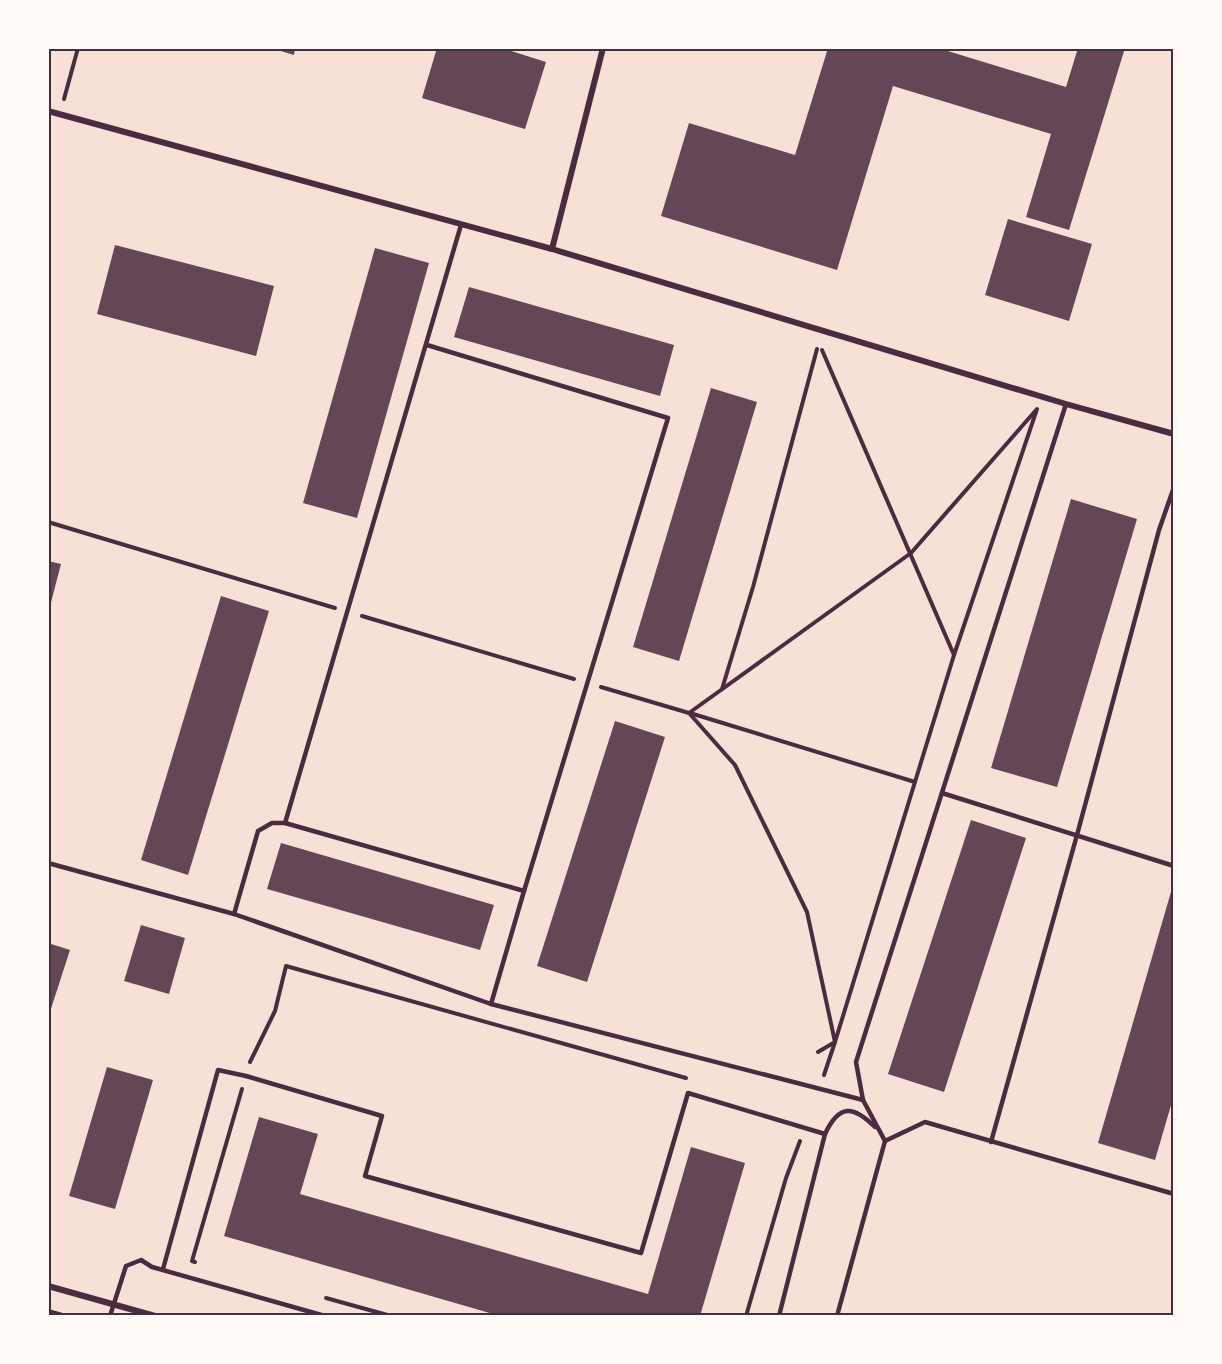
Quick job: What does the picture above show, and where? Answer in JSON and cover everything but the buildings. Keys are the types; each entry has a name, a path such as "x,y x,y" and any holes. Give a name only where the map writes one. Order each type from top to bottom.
{"street":[{"path":"552,249 603,48"},
{"path":"48,111 552,249 1066,404 1174,434"},
{"path":"48,1286 155,1316"}],"lane":[{"path":"285,823 427,345 460,225"},
{"path":"427,345 668,418 490,1004"},
{"path":"837,1316 885,1141 862,1100 856,1062 1066,404"},
{"path":"991,1142 1159,530 1174,487"},
{"path":"942,793 1174,866"},
{"path":"234,914 258,831 272,824 285,823 524,891"},
{"path":"48,863 234,914 490,1004 819,1087 862,1100"},
{"path":"163,1269 218,1070 382,1116 365,1176 641,1253 688,1093 825,1134"},
{"path":"779,1316 825,1134 836,1115 852,1110 861,1113 882,1136"},
{"path":"885,1141 925,1122 1174,1194"},
{"path":"111,1316 126,1266 141,1260 152,1267 325,1316"}],"path":[{"path":"60,114 78,48"},
{"path":"722,690 819,350 954,655"},
{"path":"689,713 910,553 1037,409 954,655 835,1042 819,1087"},
{"path":"48,522 915,782"},
{"path":"689,713 735,765 807,912 835,1042"},
{"path":"201,1263 192,1261 249,1066 275,1011 286,966 697,1081"},
{"path":"818,1052 835,1042"},
{"path":"746,1316 786,1178 804,1128"},
{"path":"322,1297 391,1316"},
{"path":"48,1311 66,1316"}]}
